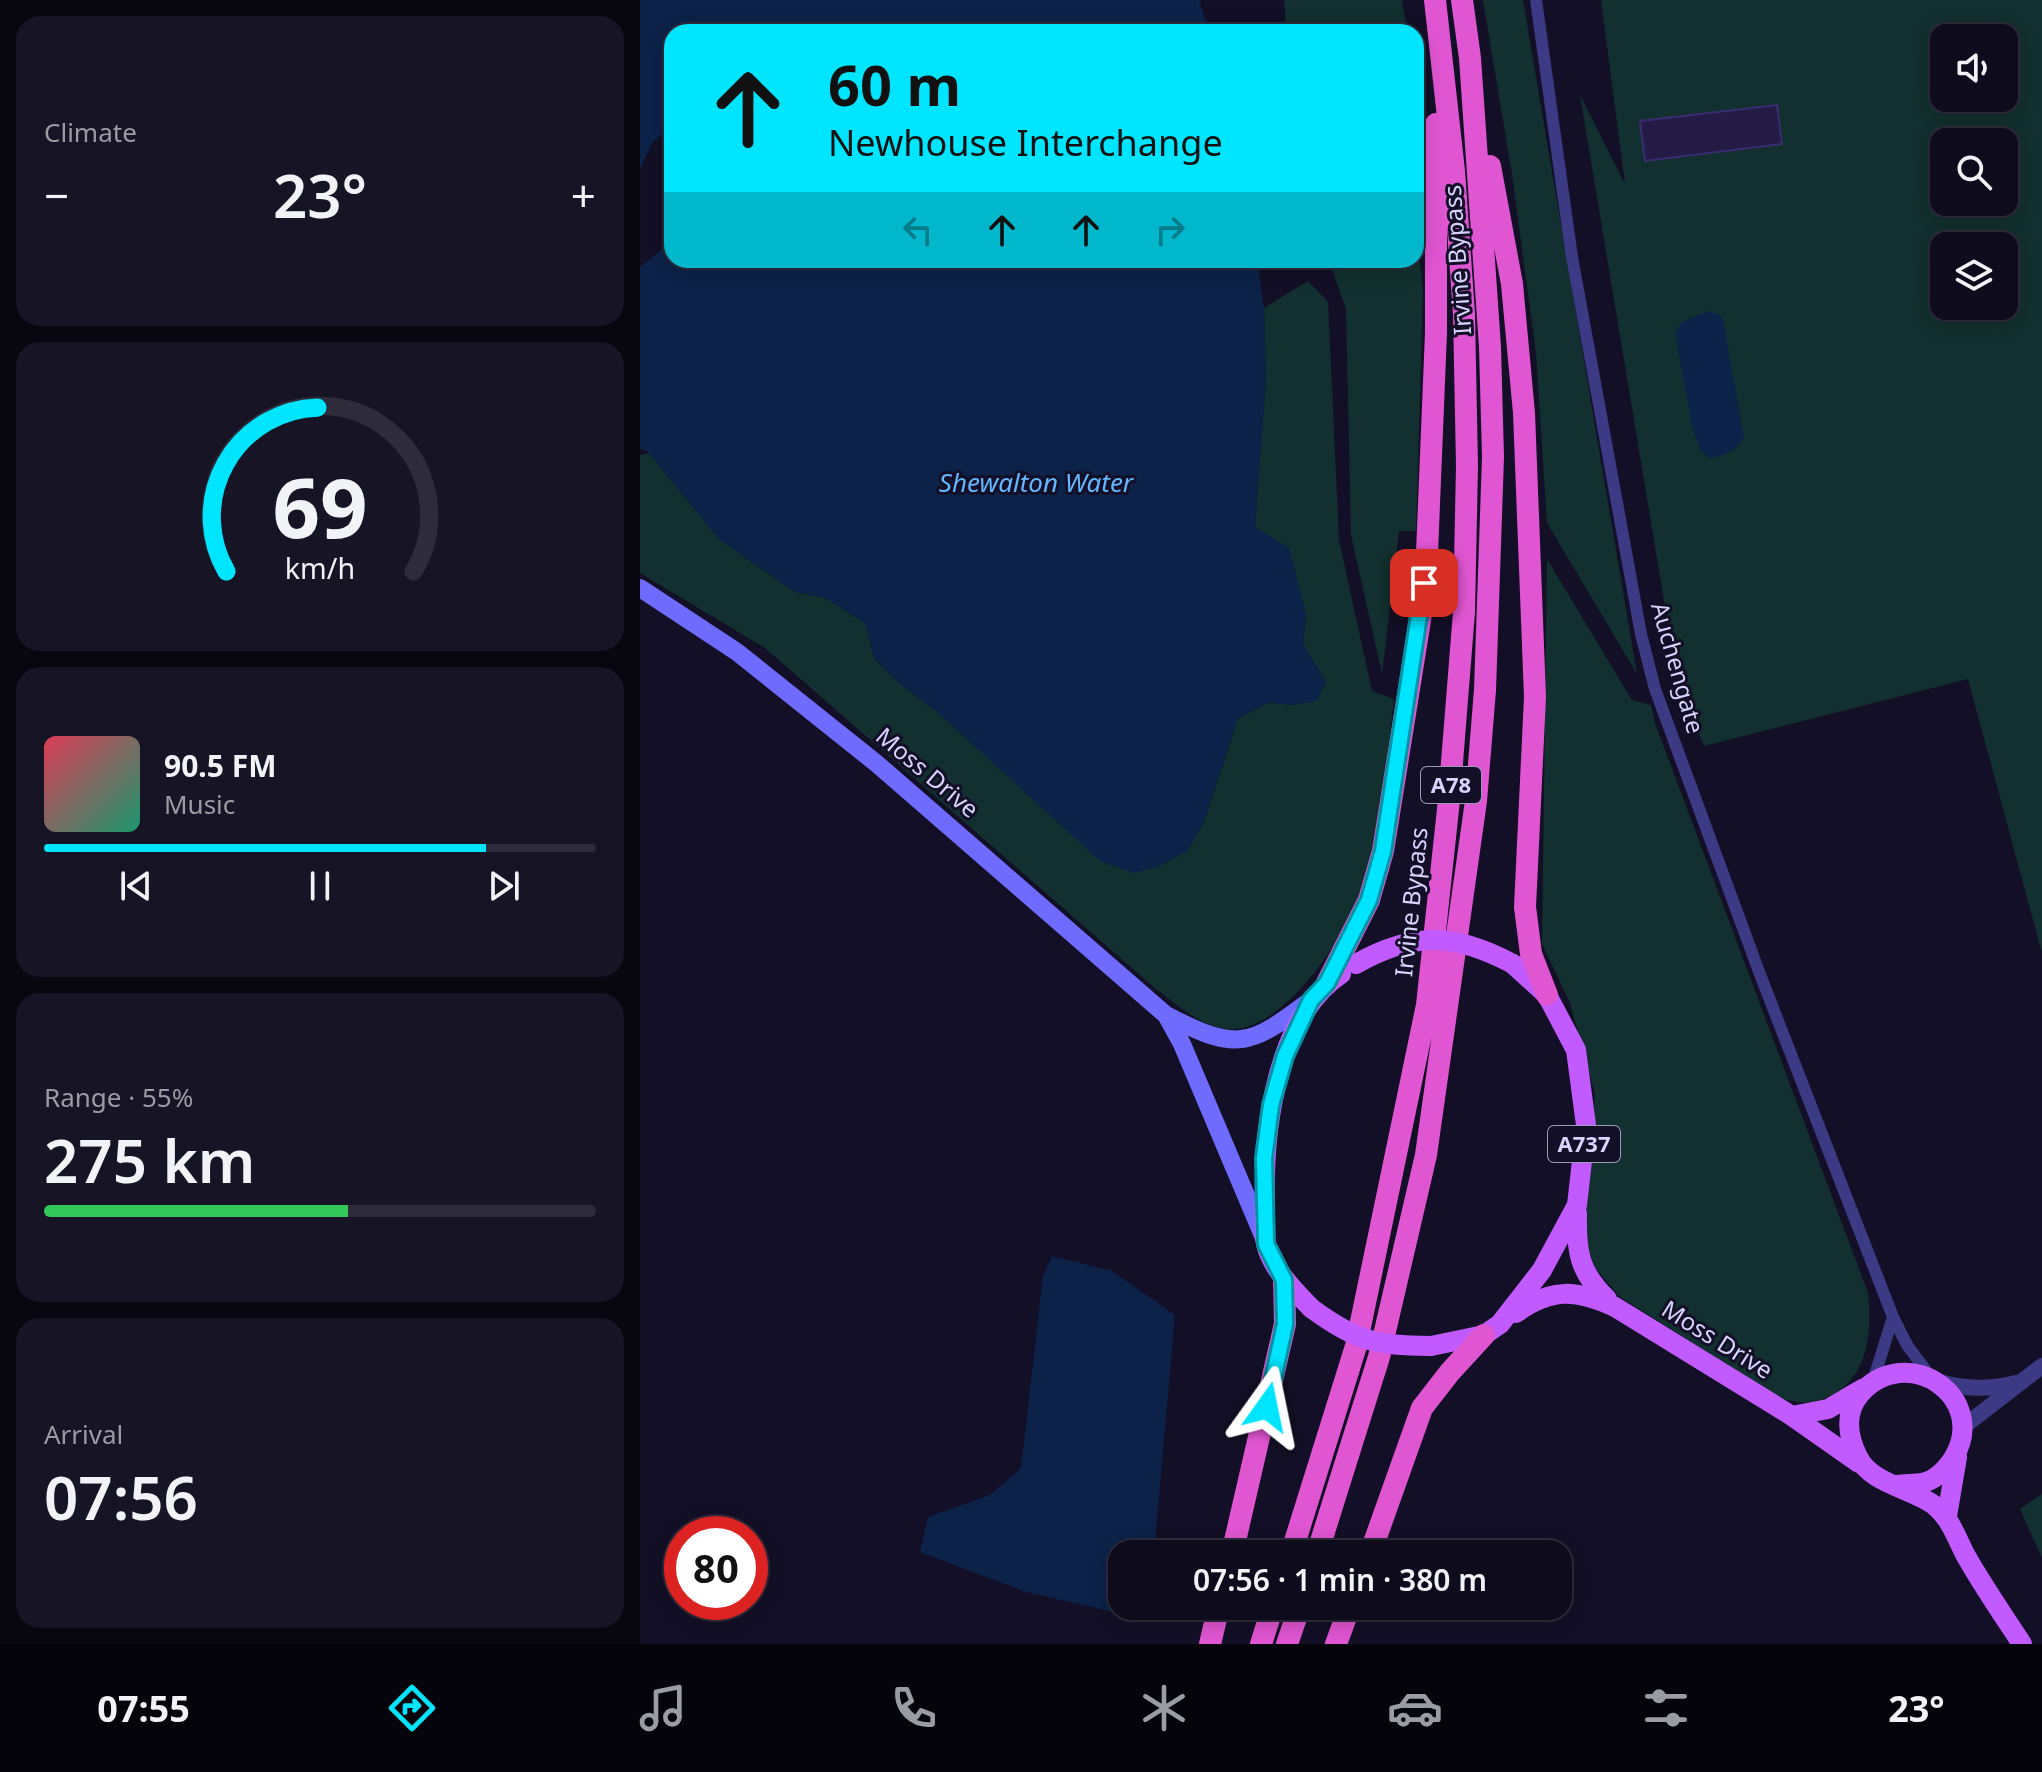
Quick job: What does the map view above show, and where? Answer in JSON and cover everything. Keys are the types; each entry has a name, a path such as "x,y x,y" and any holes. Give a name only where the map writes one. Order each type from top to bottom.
{"highway":[{"path":"1327,983 1369,900 1383,851 1421,614 1427,553 1436,333 1437,141 1433,0"},
{"name":"Irvine Bypass","path":"1295,1540 1356,1346 1427,1005 1451,786 1464,612 1467,466 1464,329 1454,171 1433,0"},
{"name":"Irvine Bypass","path":"1321,1540 1379,1357 1426,1155 1476,801 1485,690 1493,457 1490,347 1470,58 1462,0"},
{"path":"1470,58 1512,284 1524,413 1535,697 1525,907 1531,954 1547,995"},
{"path":"1235,1540 1285,1324 1284,1280"},
{"path":"1375,1540 1422,1408 1450,1372 1492,1330"},
{"path":"1210,1644 1216,1620"},
{"path":"1261,1644 1269,1620"},
{"path":"1287,1644 1295,1620"},
{"path":"1336,1644 1345,1620"}],"main road":[{"name":"Moss Drive","path":"640,588 737,652 865,754 1166,1015 1198,1031 1226,1040 1253,1039 1311,1000"},
{"name":"A737","path":"1423,940 1452,940 1484,949 1513,964 1547,995 1576,1050 1586,1125 1577,1205 1542,1270 1492,1330 1431,1346 1372,1342 1342,1330 1311,1308 1284,1280 1266,1244 1264,1158 1271,1105 1285,1056 1311,1000 1327,983 1356,964 1402,945 1423,940"},
{"name":"Moss Drive","path":"1166,1015 1182,1044 1266,1244"},
{"name":"Moss Drive","path":"1577,1205 1576,1244 1583,1267 1590,1282 1615,1307"},
{"name":"Moss Drive","path":"1492,1330 1531,1302 1562,1292 1587,1295 1615,1307 1792,1416 1862,1465"},
{"path":"1792,1416 1828,1409 1886,1375 1902,1371 1935,1380 1957,1404 1961,1437 1947,1516 1966,1556 2022,1644"},
{"path":"1862,1465 1850,1440 1850,1416 1856,1399 1871,1383"},
{"path":"1897,1485 1933,1479 1948,1467 1961,1437"},
{"name":"A737","path":"1862,1465 1879,1479 1928,1501 1947,1516"}],"street":[{"name":"Auchengate","path":"1536,0 1572,257 1641,634 1655,689 1761,977 1893,1317 1907,1345 1935,1380"},
{"path":"1871,1383 1893,1317"},
{"path":"1961,1437 2042,1366"},
{"path":"1935,1380 1965,1388 1993,1388 2024,1380"}],"green space":[{"path":"1284,0 1402,0 1406,24 1286,24"},
{"path":"1483,0 1523,0 1637,674 1547,523 1536,353 1512,174"},
{"path":"1601,0 2042,0 2042,953 1968,679 1704,746 1677,679 1580,95 1625,184"},
{"path":"1332,268 1421,268 1423,290 1416,531 1399,531 1382,674 1351,535 1346,309"},
{"path":"1308,281 1328,302 1339,540 1372,691 1394,699 1380,832 1369,879 1341,935 1322,963 1277,1010 1254,1024 1219,1028 1200,1020 1156,989 765,648 640,573 640,455 649,453 719,539 795,592 826,598 866,624 874,658 900,684 936,711 1186,852 1203,824 1238,718 1269,702 1293,705 1326,682 1303,644 1306,614 1255,527 1266,379 1264,308"},
{"path":"1547,559 1632,700 1651,705 1655,723 1868,1293 1867,1345 1855,1375 1830,1396 1812,1402 1781,1399 1620,1297 1596,1269 1584,1240 1595,1094 1570,1003 1542,944"},
{"path":"2042,1494 2042,1558 2020,1509"}],"water":[{"path":"640,0 1199,0 1206,24 664,24 664,133 652,143 640,169"},
{"name":"Shewalton Water","path":"664,248 664,268 1258,268 1264,308 1266,379 1255,527 1289,548 1306,614 1303,644 1326,682 1317,701 1293,705 1269,702 1238,718 1203,824 1186,852 1157,867 1134,873 1100,861 936,711 900,684 874,657 866,624 826,598 795,592 719,539 649,453 640,448 640,267"},
{"path":"1708,311 1718,314 1723,320 1744,438 1730,452 1710,458 1701,451 1693,430 1675,333 1682,322"},
{"path":"1052,1256 1112,1271 1175,1315 1155,1540 1108,1540 1108,1611 1026,1592 920,1552 928,1517 990,1495 1021,1468 1043,1276"}],"building":[{"path":"1777,105 1782,144 1645,161 1640,121"}],"route":[{"path":"1267,1407 1285,1324 1284,1280 1266,1244 1264,1158 1271,1105 1285,1056 1311,1000 1327,983 1369,900 1383,851 1424,583"}]}
